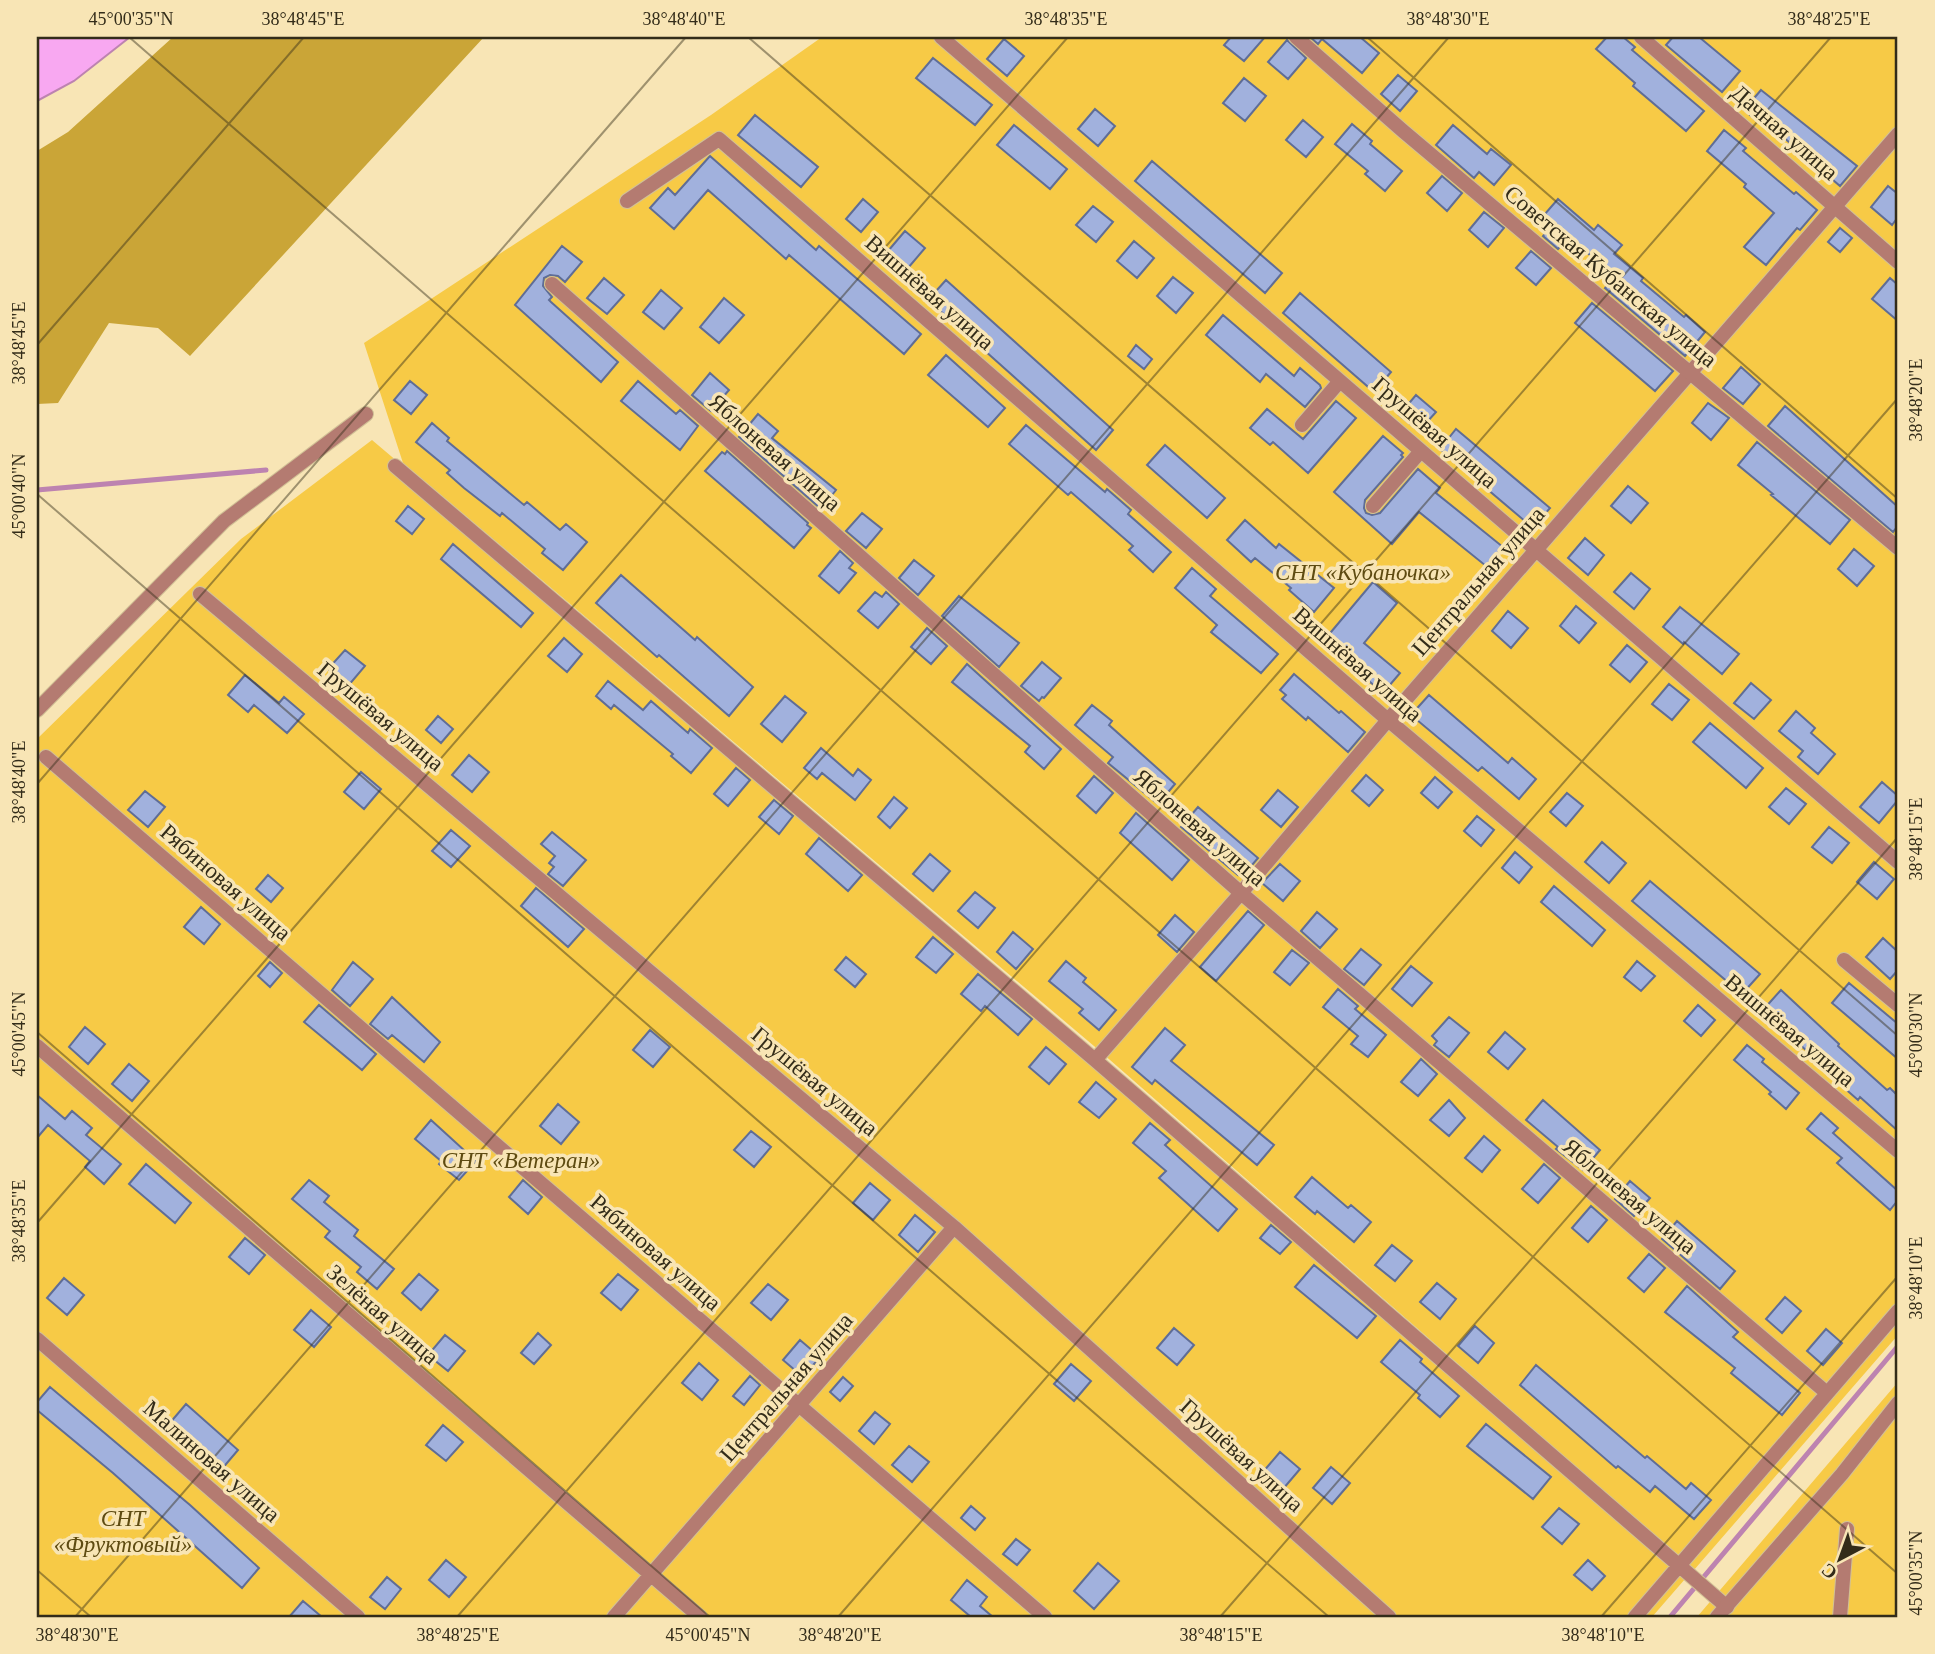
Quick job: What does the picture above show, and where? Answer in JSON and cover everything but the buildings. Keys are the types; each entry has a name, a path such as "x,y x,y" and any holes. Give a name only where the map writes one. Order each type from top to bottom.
{"street":[{"name":"Грушёвая улица","path":"941,37 1898,862"},
{"name":"Советская Кубанская улица","path":"1296,37 1402,131 1898,548"},
{"name":"Дачная улица","path":"1641,37 1898,262"},
{"name":"Центральная улица","path":"1095,1060 1898,134"},
{"name":"Вишнёвая улица","path":"627,201 719,139 1388,720 1898,1151"},
{"name":"Яблоневая улица","path":"552,284 1241,893 1827,1393"},
{"path":"1301,425 1340,381"},
{"path":"37,710 224,521 366,414"},
{"path":"1373,506 1421,451"},
{"path":"395,466 1095,1060 1678,1566 1722,1612 1842,1474 1898,1403"},
{"name":"Грушёвая улица","path":"200,594 954,1227 1389,1617"},
{"name":"Рябиновая улица","path":"46,757 1045,1617"},
{"path":"1844,960 1898,1005"},
{"name":"Зелёная улица","path":"37,1046 700,1617"},
{"name":"Центральная улица","path":"614,1617 954,1227"},
{"path":"1635,1617 1898,1311"},
{"name":"Малиновая улица","path":"37,1339 358,1617"},
{"path":"37,1347 347,1617"},
{"path":"1840,1617 1847,1529"}],"green space":[{"name":"СНТ «Кубаночка»","path":"822,37 1898,37 1898,1335 1694,1570 1094,1046 403,463 364,343 711,115"},
{"name":"СНТ «Ветеран»","path":"372,440 1097,1054 1692,1571 1652,1617 356,1617 37,1342 37,739 241,539"},
{"name":"СНТ «Фруктовый»","path":"37,1343 354,1617 37,1617"},
{"path":"1898,1382 1898,1617 1697,1617"}],"shaded area":[{"path":"37,37 130,37 74,81 37,101"},
{"path":"173,37 484,37 190,356 158,328 109,323 58,403 37,404 37,151 68,132"}],"waterway":[{"path":"37,490 266,470"},
{"path":"1670,1617 1898,1346"}]}
